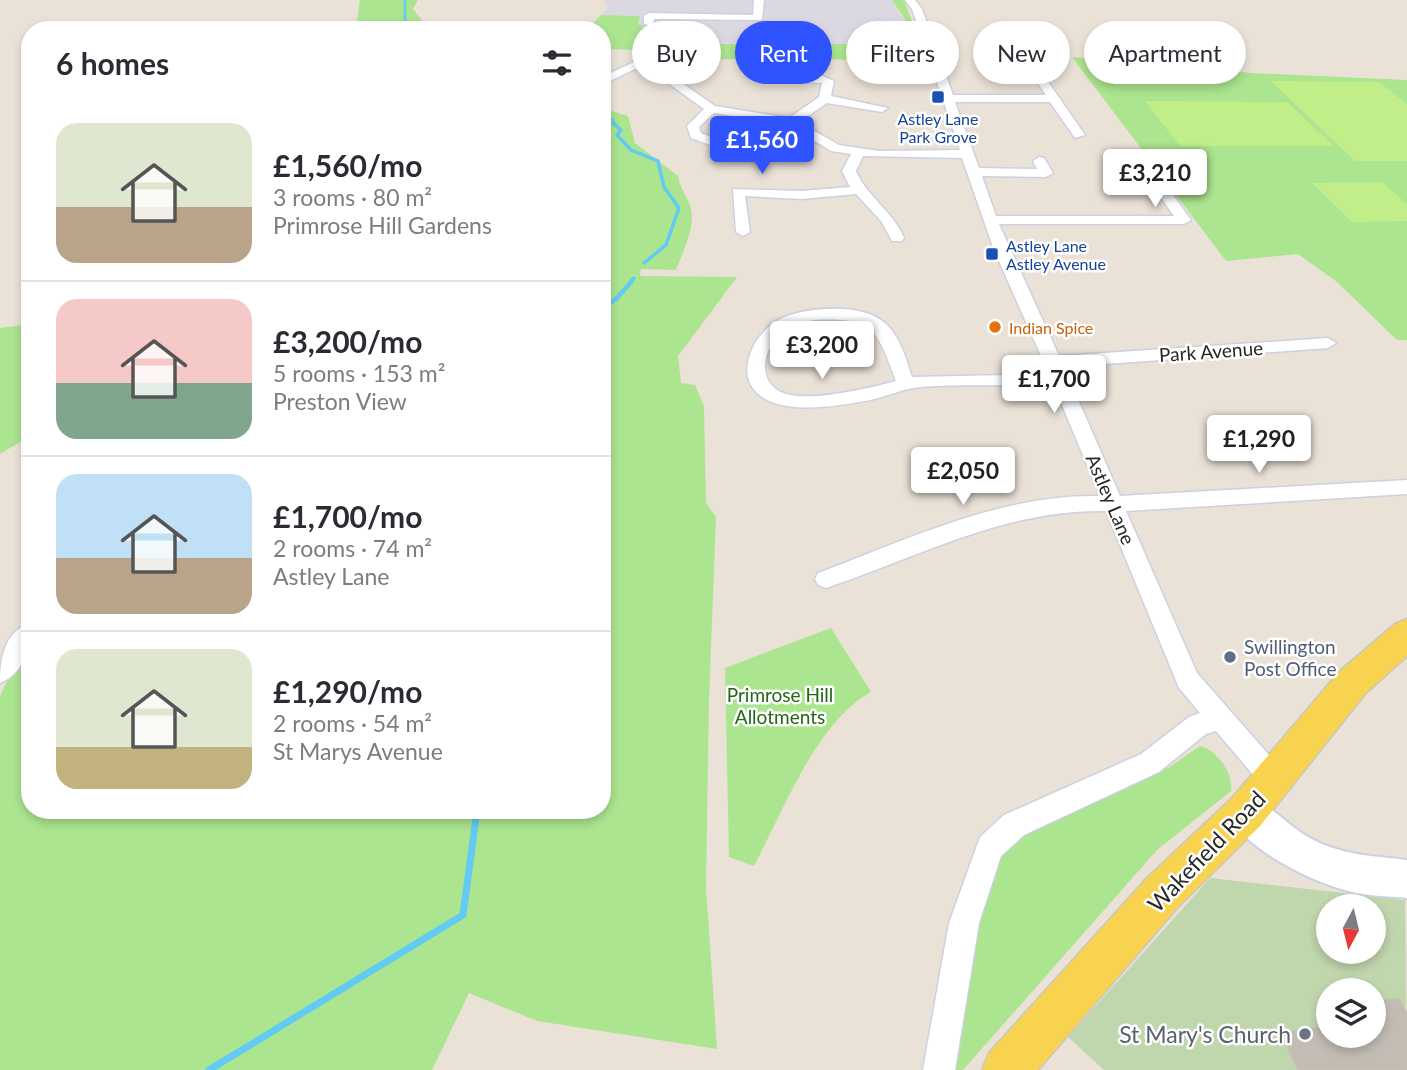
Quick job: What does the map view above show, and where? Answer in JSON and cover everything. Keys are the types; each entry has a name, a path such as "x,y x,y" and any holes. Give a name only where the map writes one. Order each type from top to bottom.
{"main road":[{"name":"Wakefield Road","path":"1006,1070 1163,892 1260,796 1352,683 1407,634"}],"street":[{"path":"649,21 649,16 758,18 759,0"},
{"name":"Astley Lane","path":"910,0 917,9 1001,250 1053,362 1188,680 1219,718 1260,796"},
{"path":"611,77 637,64 665,76 711,109 791,122 821,141 858,154 967,154"},
{"path":"832,78 841,77"},
{"path":"825,99 826,84"},
{"path":"1044,84 1079,135"},
{"path":"947,99 1053,98"},
{"path":"791,122 825,99 882,108"},
{"path":"711,109 693,126 695,135 726,147 759,147"},
{"path":"858,154 849,171 857,190 887,215 897,238"},
{"path":"973,172 1046,173 1039,161"},
{"path":"990,220 1184,220 1153,177"},
{"path":"743,232 734,188 802,195 857,190"},
{"path":"906,383 883,330 859,317 831,314 798,316 779,325 763,344 755,372 764,391 794,402 870,394 906,383 1060,380"},
{"name":"Park Avenue","path":"1053,362 1328,343"},
{"path":"826,579 988,521 1024,511 1071,503 1113,504 1407,487"},
{"path":"0,672 21,645"},
{"path":"939,1070 964,923 990,847 1014,825 1150,763 1198,726 1219,718"},
{"path":"1260,796 1297,852 1348,872 1407,879"}],"shaded area":[{"path":"604,0 892,0 904,21 846,21 846,44 832,44 832,21 735,21 735,44 721,44 721,21 638,21 639,16 601,15 608,7"}],"green space":[{"path":"360,0 418,0 413,9 422,21 357,21"},
{"path":"892,0 904,0 912,21 906,21"},
{"path":"601,15 640,16 639,21 632,21 632,50 611,50 611,21 595,21"},
{"path":"721,44 735,44 735,59 721,59"},
{"path":"832,44 846,44 846,60 832,59"},
{"path":"1072,57 1084,58 1084,73"},
{"path":"1246,72 1407,80 1407,340 1397,340 1337,282 1298,254 1226,261 1092,84 1246,84"},
{"path":"1271,81 1379,82 1407,104 1407,161 1355,161"},
{"path":"1145,101 1287,102 1334,146 1180,146"},
{"path":"611,111 628,116 635,143 678,176 689,203 692,219 676,270 641,269 640,276 737,277 678,356 681,383 695,385 704,406 706,503 716,517 706,887 717,1049 537,1021 469,993 432,1070 0,1070 0,696 8,679 21,664 21,819 611,819"},
{"path":"1382,182 1407,204 1407,221 1352,222 1312,183"},
{"path":"21,325 21,441 0,454 0,328"},
{"name":"Primrose Hill Allotments","path":"831,628 871,692 834,724 818,746 789,795 754,866 729,857 725,668"},
{"path":"1200,746 1212,752 1223,764 1230,777 1231,791 1157,850 963,1070 953,1070 986,881 1010,841 1164,765 1168,768"},
{"path":"1210,878 1352,894 1316,894 1316,964 1386,964 1386,898 1405,900 1407,1070 1104,1070 1068,1037"}],"building":[{"name":"St Mary's Church","path":"1399,999 1407,1014 1407,1070 1298,1069 1281,1033 1316,1029 1316,1048 1386,1048 1386,1001"}],"waterway":[{"path":"405,0 406,21"},
{"path":"611,119 614,124"},
{"path":"614,124 621,130 617,135 631,150 658,161 664,187 679,208 666,245 644,263"},
{"path":"630,282 634,278"},
{"path":"611,302 632,281"},
{"path":"209,1070 463,915 476,819"}],"place":[{"name":"Astley Lane Park Grove","path":"938,97"},
{"name":"Astley Lane Astley Avenue","path":"992,254"},
{"name":"Indian Spice","path":"995,327"},
{"name":"Swillington Post Office","path":"1230,657"},
{"name":"St Mary's Church","path":"1305,1034"}]}
